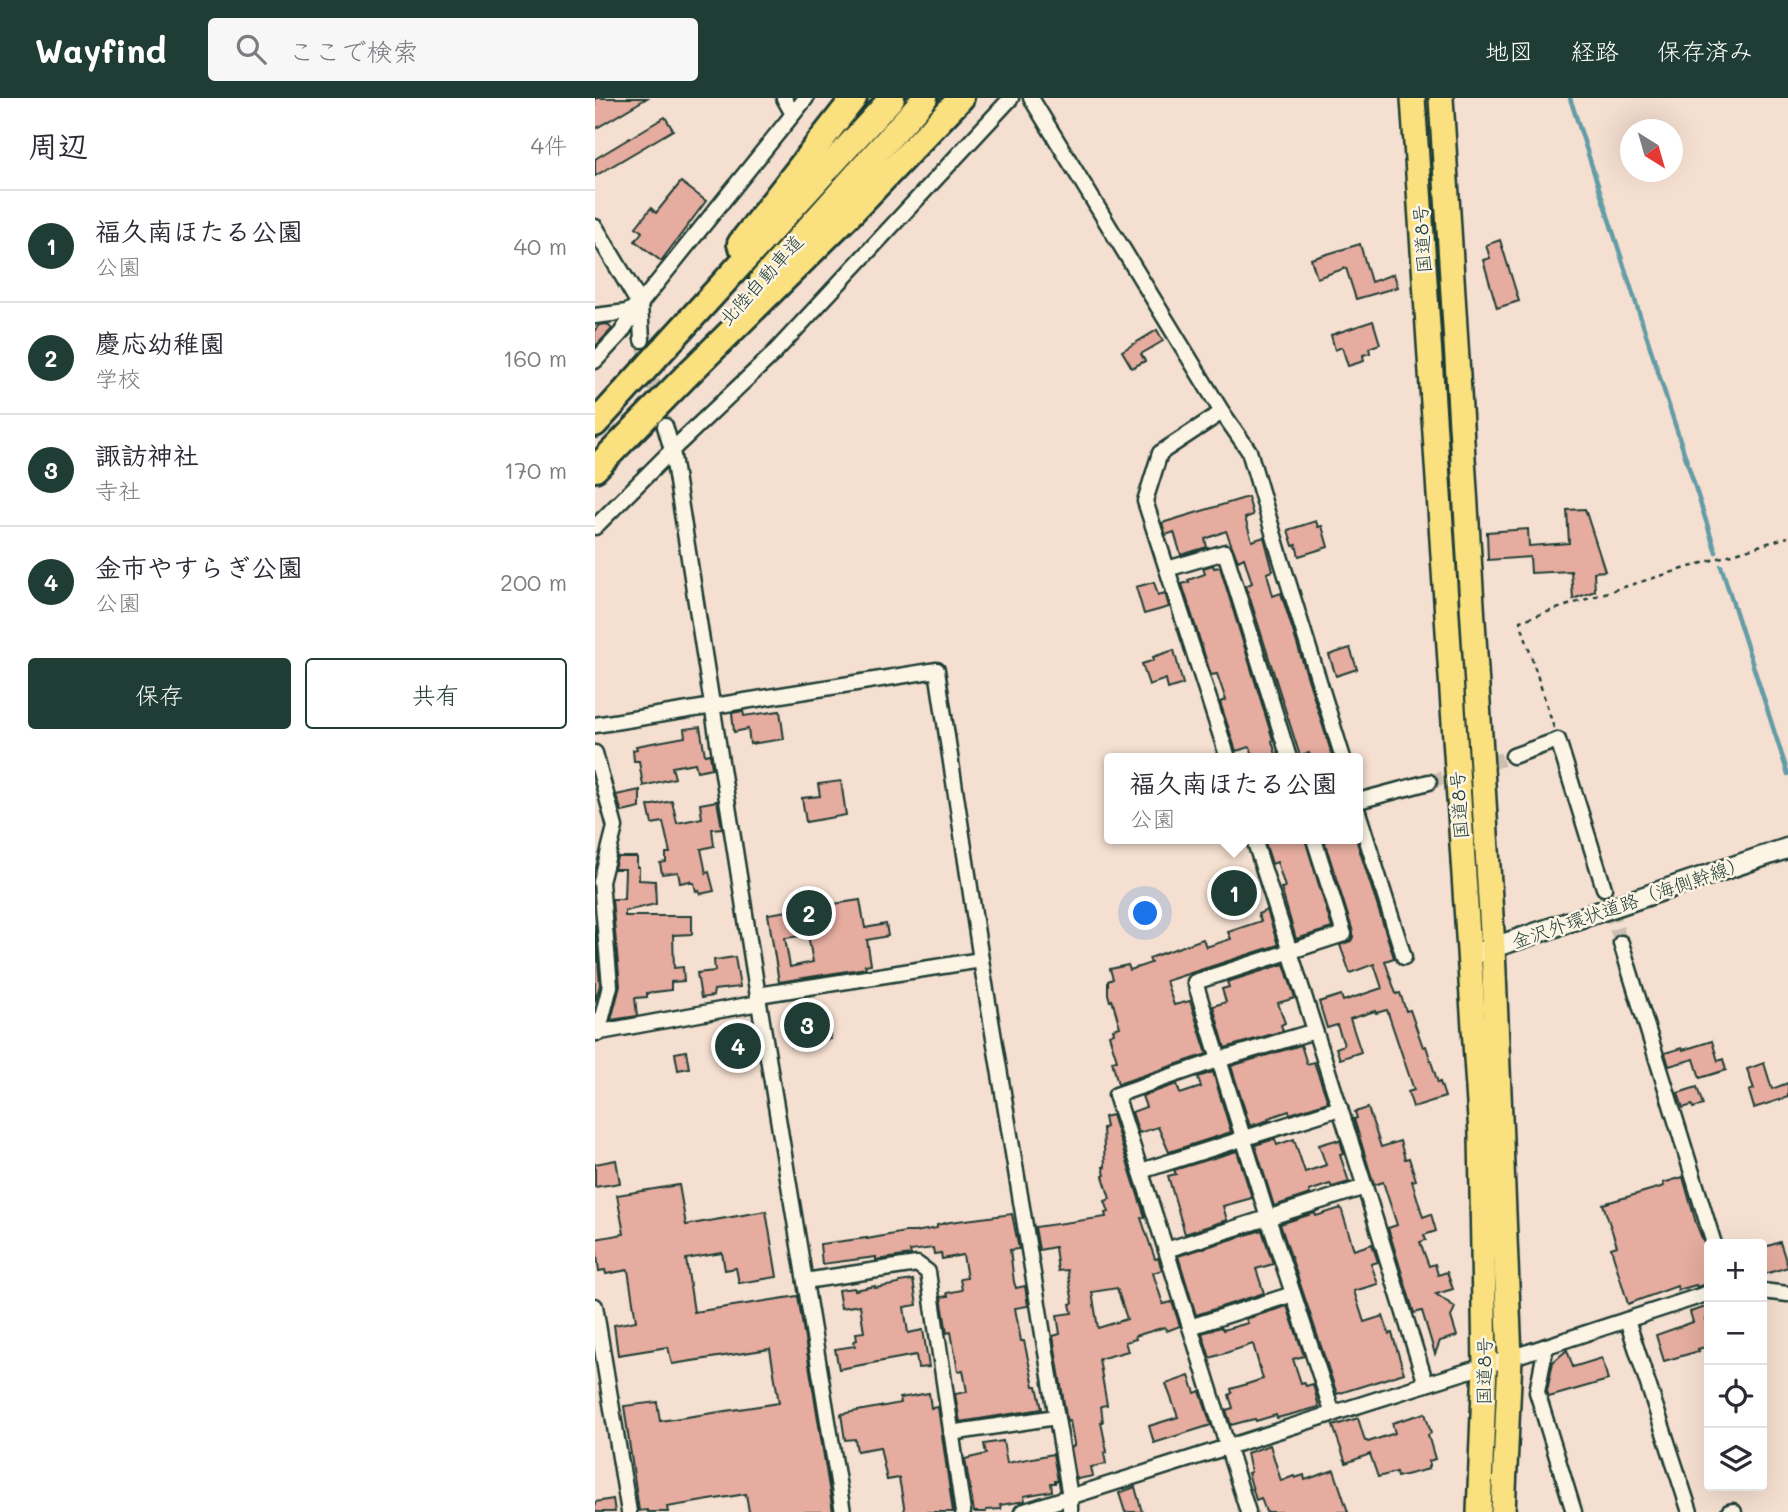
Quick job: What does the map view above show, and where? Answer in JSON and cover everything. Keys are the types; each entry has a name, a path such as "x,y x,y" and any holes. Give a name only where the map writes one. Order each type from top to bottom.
{"highway":[{"path":"595,424 854,98"},
{"name":"北陸自動車道","path":"595,424 892,98"},
{"name":"北陸自動車道","path":"595,461 925,98"},
{"path":"595,469 852,212 961,98"},
{"name":"国道8号","path":"1413,98 1481,1134 1485,1366 1479,1512"},
{"name":"国道8号","path":"1441,98 1493,948 1510,1359 1503,1512"}],"main road":[{"name":"金沢外環状道路（海側幹線）","path":"1469,955 1788,848"}],"street":[{"path":"784,98 793,114"},
{"path":"595,361 621,333 640,304 806,98"},
{"path":"595,527 772,355 1011,98"},
{"path":"1031,98 1222,412 1249,451 1341,753"},
{"path":"595,228 640,304 642,340"},
{"path":"595,316 627,312 640,304"},
{"path":"1222,412 1160,453 1145,501 1226,753"},
{"path":"665,426 672,450 843,1512"},
{"path":"1167,569 1225,552 1287,753"},
{"path":"595,726 937,670 981,960 1070,1505"},
{"path":"1513,756 1558,740 1604,888"},
{"path":"595,753 615,827 601,882 610,986 597,1033 738,1006 759,999 981,960"},
{"path":"1363,800 1429,782"},
{"path":"1363,828 1403,957"},
{"path":"1256,844 1426,1384"},
{"path":"1316,844 1344,934 1195,982 1242,1138 1333,1414"},
{"path":"1621,943 1712,1239"},
{"path":"1248,1512 1116,1095 1315,1031"},
{"path":"1141,1171 1340,1108"},
{"path":"1166,1250 1365,1187"},
{"path":"805,1281 917,1264 928,1272 963,1512"},
{"path":"1767,1292 1788,1294"},
{"path":"1190,1327 1293,1294"},
{"path":"1021,1512 1070,1505 1228,1447 1510,1359 1704,1295"},
{"path":"595,1310 629,1512"},
{"path":"1627,1320 1690,1512"},
{"path":"1546,1346 1537,1392 1574,1512"},
{"path":"951,1433 1056,1417"}],"path":[{"path":"1558,740 1520,621 1788,537"}],"building":[{"path":"595,98 647,98 595,129"},
{"path":"665,117 673,130 595,176 595,159"},
{"path":"681,182 706,201 661,261 635,241 642,232 636,227 651,208 656,213"},
{"path":"1500,240 1519,301 1497,308 1483,260 1490,258 1486,245"},
{"path":"1360,244 1371,282 1394,274 1398,287 1356,299 1346,268 1317,278 1311,259"},
{"path":"1373,321 1380,344 1369,348 1370,353 1363,355 1364,361 1348,366 1342,347 1335,350 1331,335"},
{"path":"607,324 612,329 595,347 595,330 599,325"},
{"path":"1157,330 1163,341 1141,354 1145,361 1132,368 1122,351"},
{"path":"1248,497 1253,515 1245,518 1252,541 1264,537 1273,571 1267,573 1273,596 1281,593 1331,753 1299,753 1246,586 1252,583 1244,558 1238,561 1226,531 1205,539 1207,547 1181,555 1174,532 1166,535 1162,523"},
{"path":"1585,509 1605,571 1594,572 1595,591 1573,599 1571,571 1531,573 1530,557 1488,560 1487,532 1528,529 1529,546 1569,543 1567,510"},
{"path":"1316,521 1318,527 1322,526 1328,547 1299,556 1288,530"},
{"path":"1213,565 1214,568 1220,567 1276,753 1252,753 1250,747 1236,751 1220,702 1226,700 1217,674 1211,675 1182,584 1205,574 1203,568"},
{"path":"1154,582 1158,595 1165,593 1169,607 1144,614 1136,587"},
{"path":"1350,648 1357,669 1336,676 1329,655"},
{"path":"1174,650 1183,684 1168,689 1166,679 1149,685 1142,664"},
{"path":"743,711 744,716 780,711 784,739 750,744 748,729 734,732 732,713"},
{"path":"700,727 705,755 710,754 712,768 697,771 695,763 672,767 675,778 643,786 639,761 634,761 633,750 637,749 636,746 685,737 684,729"},
{"path":"841,781 846,815 806,822 802,798 820,796 818,784"},
{"path":"640,790 640,808 622,812 616,795"},
{"path":"672,801 677,823 702,818 700,804 717,801 722,828 712,829 714,846 701,849 706,873 709,872 714,891 700,894 694,883 680,883 678,872 662,874 660,863 666,862 666,853 670,853 663,822 652,824 648,806"},
{"path":"1266,844 1307,844 1332,928 1296,939 1281,888 1285,887 1277,862 1272,864"},
{"path":"1325,844 1358,844 1394,958 1385,961 1396,994 1400,993 1406,1011 1410,1010 1445,1097 1413,1107 1408,1092 1414,1090 1387,1010 1350,1019 1361,1052 1340,1059 1336,1048 1344,1045 1337,1025 1327,1028 1319,1002 1341,995 1343,1001 1382,988 1374,964 1350,973 1340,945 1351,941 1353,932"},
{"path":"617,857 637,857 639,880 655,881 656,904 625,911 625,916 692,916 692,934 673,935 674,968 683,967 684,981 671,982 671,990 647,993 647,997 635,998 637,1016 611,1020 620,986 612,899 624,899 625,869 614,869"},
{"path":"860,900 865,928 886,924 888,936 867,940 871,964 865,965 866,968 779,982 768,914","holes":["808,935 813,962 790,967 785,938"]},
{"path":"1267,910 1278,945 1166,981 1174,1005 1190,1001 1207,1054 1118,1084 1112,1061 1117,1060 1109,1035 1114,1033 1113,1029 1120,1027 1108,994 1108,981 1113,979 1110,969 1128,965 1130,970 1151,963 1149,958 1203,939 1206,947 1231,939 1228,932 1261,921 1258,914"},
{"path":"595,924 600,985 595,1002"},
{"path":"735,957 740,987 714,990 713,996 701,998 697,973 715,971 714,960"},
{"path":"1284,964 1295,998 1278,1003 1285,1023 1281,1025 1283,1031 1225,1048 1213,1006 1226,1002 1222,989 1229,987 1227,982"},
{"path":"825,1012 831,1039 792,1046 790,1032 815,1027 813,1017"},
{"path":"1712,1041 1718,1061 1723,1059 1726,1070 1700,1078 1694,1059 1669,1066 1665,1053"},
{"path":"1301,1045 1307,1064 1314,1062 1328,1102 1290,1114 1289,1111 1250,1126 1231,1066"},
{"path":"686,1051 689,1068 678,1070 675,1053"},
{"path":"1764,1063 1772,1089 1788,1083 1788,1097 1754,1108 1749,1091 1754,1089 1747,1069"},
{"path":"1213,1072 1231,1132 1169,1152 1158,1127 1139,1133 1132,1112 1146,1107 1142,1096 1177,1084 1180,1094 1201,1087 1198,1077"},
{"path":"1697,1087 1703,1105 1683,1108 1678,1093"},
{"path":"1368,1108 1381,1147 1400,1141 1405,1159 1409,1158 1416,1180 1412,1181 1423,1217 1431,1214 1436,1231 1424,1235 1426,1240 1420,1242 1429,1266 1435,1264 1438,1275 1447,1272 1453,1289 1436,1294 1455,1307 1451,1317 1457,1336 1440,1341 1435,1354 1422,1311 1414,1313 1388,1228 1397,1225 1383,1182 1374,1185 1354,1119 1357,1118 1355,1112"},
{"path":"1112,1115 1145,1217 1141,1218 1155,1259 1158,1258 1162,1270 1153,1273 1163,1304 1172,1302 1180,1326 1167,1331 1165,1327 1135,1336 1136,1339 1125,1342 1128,1351 1099,1359 1107,1405 1101,1406 1106,1464 1091,1467 1093,1476 1078,1479 1071,1447 1074,1443 1070,1421 1067,1422 1053,1336 1060,1334 1057,1315 1072,1313 1070,1304 1073,1303 1067,1270 1058,1271 1055,1247 1039,1250 1035,1227 1106,1217 1105,1213 1109,1212 1105,1201 1110,1199 1103,1176 1103,1128 1106,1127 1104,1117","holes":["1117,1288 1127,1319 1098,1328 1092,1292"]},
{"path":"1275,1139 1277,1145 1294,1139 1305,1172 1326,1165 1319,1145 1340,1140 1344,1154 1340,1155 1349,1182 1332,1187 1330,1184 1274,1206 1255,1145"},
{"path":"1237,1151 1252,1198 1223,1206 1227,1220 1185,1234 1168,1176 1176,1174 1174,1170"},
{"path":"616,1160 620,1183 595,1187 595,1164"},
{"path":"1683,1177 1704,1243 1704,1285 1678,1290 1677,1286 1628,1304 1611,1248 1617,1246 1603,1204 1664,1186 1663,1183"},
{"path":"679,1185 686,1225 766,1211 777,1277 739,1283 736,1268 725,1270 722,1253 686,1259 694,1312 798,1296 833,1512 749,1512 746,1494 667,1507 668,1512 639,1511 624,1406 657,1402 660,1421 779,1403 770,1349 672,1364 668,1347 618,1355 614,1325 636,1321 628,1270 606,1274 605,1270 599,1271 595,1239 624,1234 617,1195"},
{"path":"1341,1208 1354,1250 1372,1244 1378,1262 1371,1264 1378,1284 1354,1291 1364,1322 1383,1316 1389,1334 1392,1333 1404,1373 1337,1394 1280,1224"},
{"path":"1012,1214 1019,1249 1010,1250 1014,1282 1016,1288 1025,1286 1028,1306 1015,1308 1021,1341 1024,1341 1042,1409 960,1422 955,1394 967,1392 963,1370 958,1371 951,1332 947,1333 941,1297 962,1290 960,1279 967,1278 963,1255 942,1259 941,1253 934,1254 933,1248 910,1251 911,1255 822,1264 820,1244 915,1232 937,1228 937,1225 950,1222"},
{"path":"1262,1230 1273,1264 1256,1269 1264,1293 1196,1315 1178,1256"},
{"path":"1780,1242 1788,1267 1767,1273 1767,1246"},
{"path":"913,1280 917,1305 904,1307 908,1333 923,1330 929,1367 918,1368 916,1355 839,1369 835,1349 855,1346 856,1333 864,1332 860,1305 841,1308 838,1290 875,1288"},
{"path":"1287,1306 1304,1356 1293,1359 1301,1383 1304,1382 1306,1386 1313,1384 1319,1407 1277,1418 1276,1415 1231,1425 1226,1410 1233,1408 1229,1395 1232,1393 1231,1389 1263,1379 1253,1344 1210,1358 1202,1333 1248,1323 1246,1319"},
{"path":"1704,1308 1704,1347 1664,1361 1656,1335 1693,1322 1690,1312"},
{"path":"1567,1350 1573,1367 1602,1358 1608,1380 1549,1397 1547,1391 1553,1362"},
{"path":"1189,1376 1195,1393 1200,1391 1211,1425 1154,1443 1149,1426 1178,1417 1166,1384"},
{"path":"929,1393 931,1408 938,1407 953,1512 905,1512 899,1478 887,1480 880,1447 857,1451 855,1439 845,1440 841,1414 901,1403 900,1398"},
{"path":"1425,1413 1435,1459 1429,1461 1429,1469 1397,1477 1396,1472 1378,1477 1370,1454 1346,1463 1333,1426 1358,1418 1365,1441 1368,1442 1395,1433 1392,1423"},
{"path":"1003,1441 1007,1463 1053,1454 1058,1481 1051,1483 1052,1491 1024,1496 1025,1501 1000,1505 1001,1509 974,1512 965,1459 986,1454 984,1444"},
{"path":"1270,1445 1281,1481 1304,1475 1305,1480 1334,1470 1348,1512 1266,1512 1261,1498 1256,1500 1248,1473 1251,1472 1247,1453"},
{"path":"1135,1487 1142,1512 1125,1512 1119,1493"},
{"path":"613,1499 615,1512 595,1512 595,1502"}],"waterway":[{"path":"1570,98 1716,552"},
{"path":"1721,566 1788,774"}],"tunnel":[{"path":"642,340 665,426"},
{"path":"1429,782 1513,756"},
{"path":"1604,888 1621,943"}],"place":[{"name":"福久南ほたる公園","path":"1234,893"},
{"name":"慶応幼稚園","path":"809,913"},
{"name":"諏訪神社","path":"807,1025"},
{"name":"金市やすらぎ公園","path":"738,1046"}]}
